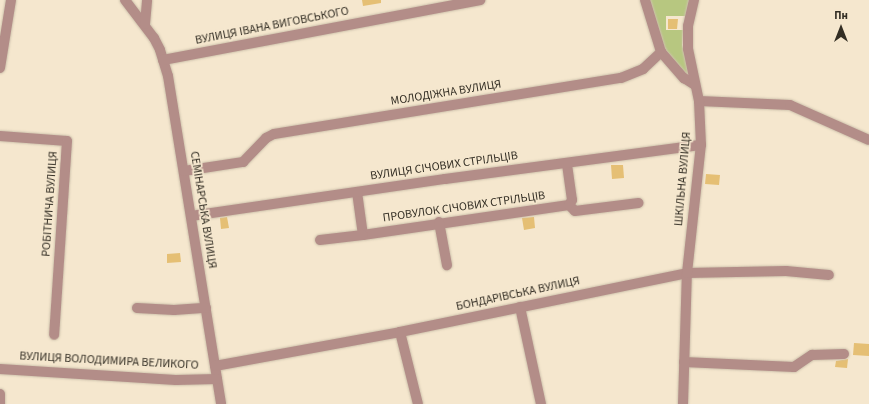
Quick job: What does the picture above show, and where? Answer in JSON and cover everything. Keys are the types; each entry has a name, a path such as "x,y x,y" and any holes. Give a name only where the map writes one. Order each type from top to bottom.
{"street":[{"path":"0,68 11,0"},
{"name":"СЕМІНАРСЬКА ВУЛИЦЯ","path":"125,0 145,24 154,38 163,60 184,171 221,404"},
{"path":"145,24 147,0"},
{"name":"ВУЛИЦЯ ІВАНА ВИГОВСЬКОГО","path":"163,60 480,0"},
{"path":"645,0 661,52 684,78 695,85"},
{"name":"ШКІЛЬНА ВУЛИЦЯ","path":"683,404 687,273 701,145 699,101 688,49 688,26 694,0"},
{"name":"МОЛОДІЖНА ВУЛИЦЯ","path":"184,171 243,162 266,138 274,134 621,78 643,69 661,52"},
{"path":"699,101 790,105 869,140"},
{"name":"РОБІТНИЧА ВУЛИЦЯ","path":"0,136 67,142 54,335"},
{"name":"ВУЛИЦЯ СІЧОВИХ СТРІЛЬЦІВ","path":"191,216 701,145"},
{"path":"567,163 572,200 569,205"},
{"path":"357,192 364,235"},
{"name":"ПРОВУЛОК СІЧОВИХ СТРІЛЬЦІВ","path":"320,240 364,235 439,222 569,205 575,211 638,203"},
{"path":"439,222 447,265"},
{"name":"БОНДАРІВСЬКА ВУЛИЦЯ","path":"215,366 400,332 687,273 786,270 829,274"},
{"path":"520,307 541,404"},
{"path":"137,308 174,310 206,308"},
{"path":"400,332 416,390 418,404"},
{"path":"684,362 794,367 812,355 844,354"},
{"name":"ВУЛИЦЯ ВОЛОДИМИРА ВЕЛИКОГО","path":"0,368 176,380 217,379"},
{"path":"0,394 0,404"}],"green space":[{"path":"648,0 689,0 686,16 666,16 666,30 683,30 682,45 691,78 668,57"}],"building":[{"path":"362,0 381,0 381,3 363,6"},
{"path":"668,19 678,19 677,29 668,29"},
{"path":"611,165 623,165 624,178 612,179"},
{"path":"706,174 720,175 719,185 705,184"},
{"path":"227,217 229,228 221,229 220,218"},
{"path":"534,217 535,228 524,230 522,218"},
{"path":"180,253 181,262 167,263 167,254"},
{"path":"854,343 869,344 869,356 853,355"},
{"path":"848,359 847,368 835,367 836,361"}]}
